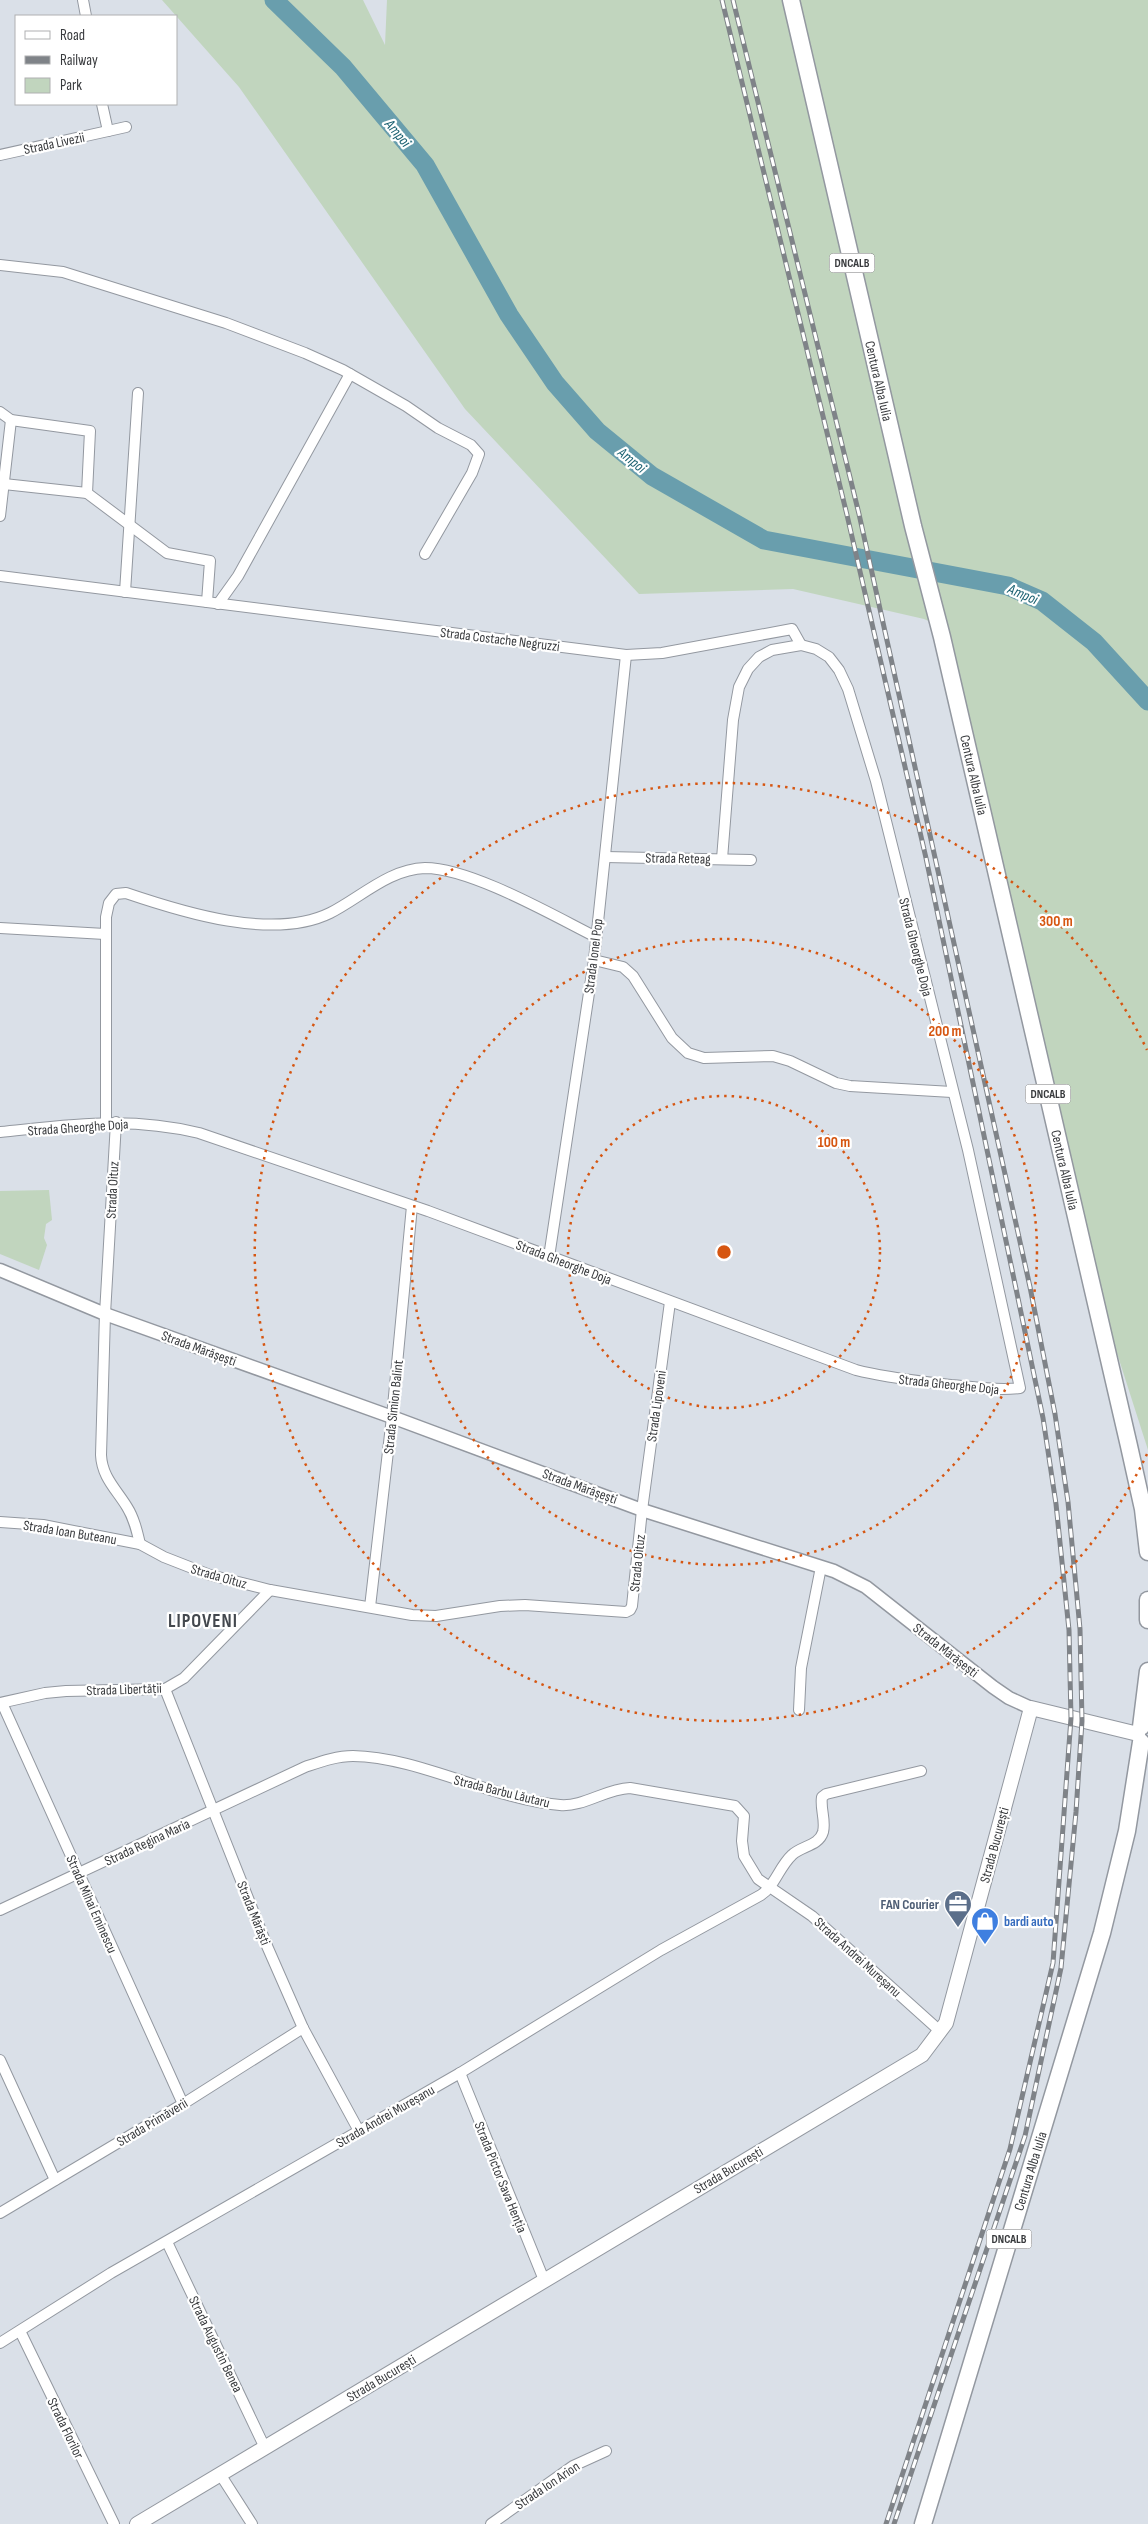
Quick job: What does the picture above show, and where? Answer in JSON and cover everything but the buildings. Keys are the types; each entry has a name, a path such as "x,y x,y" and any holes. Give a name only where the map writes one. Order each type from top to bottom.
{"main road":[{"name":"Centura Alba Iulia","path":"791,0 913,526 942,636 1129,1446 1143,1509 1148,1552"},
{"path":"1148,1600 1148,1620"},
{"name":"Centura Alba Iulia","path":"1102,1933 1127,1831 1143,1735 1148,1671"},
{"name":"Strada Mărășești","path":"1031,1708 1143,1735"},
{"name":"Strada București","path":"137,2524 922,2055 941,2032 949,2012 1031,1708"},
{"name":"Centura Alba Iulia","path":"923,2524 1111,1908 1148,1776"}],"street":[{"path":"83,0 86,15"},
{"path":"102,105 108,131"},
{"name":"Strada Livezii","path":"0,155 126,127"},
{"path":"0,265 63,272 160,302 305,353 350,374 406,406 438,428 471,445 478,454 472,473 425,554"},
{"path":"212,603 238,576 350,374"},
{"path":"124,592 138,393"},
{"path":"0,412 11,420 90,432 87,493"},
{"path":"0,516 11,420"},
{"path":"4,484 87,493 167,552 210,561 212,603"},
{"name":"Strada Costache Negruzzi","path":"0,576 626,655 662,654 792,629 800,645"},
{"path":"722,859 733,720 739,687 748,669 759,657 772,650 800,645"},
{"name":"Strada Gheorghe Doja","path":"0,1132 111,1122 165,1126 199,1133 412,1206 670,1302 876,1375 988,1389 1005,1390 1020,1388 968,1150 876,782 848,689 838,670 829,657 816,649 800,645"},
{"name":"Strada Ionel Pop","path":"549,1257 594,960 626,655"},
{"name":"Strada Reteag","path":"605,857 751,860"},
{"name":"Strada Oituz","path":"596,937 520,899 484,884 444,870 426,868 399,873 327,914 295,924 250,923 195,916 126,893 116,894 108,903 105,934 111,1122 101,1467 127,1507 140,1544 164,1557 210,1575 270,1590 422,1616 436,1616 508,1606 630,1610 642,1510"},
{"path":"0,928 105,934"},
{"path":"594,960 623,967 633,976 672,1038 688,1054 704,1058 773,1056 790,1061 836,1083 850,1086 952,1092"},
{"name":"Strada Simion Balint","path":"370,1607 392,1416 412,1206"},
{"name":"Strada Mărășești","path":"0,1270 105,1314 392,1416 642,1510 850,1578 866,1587 993,1688 1031,1708"},
{"name":"Strada Lipoveni","path":"642,1510 670,1302"},
{"name":"Strada Ioan Buteanu","path":"0,1522 43,1525 140,1544"},
{"path":"799,1710 801,1668 821,1567"},
{"name":"Strada Libertății","path":"1,1703 66,1690 166,1689 184,1678 270,1590"},
{"name":"Strada Mărăști","path":"166,1689 213,1812 303,2028 359,2131"},
{"name":"Strada Mihai Eminescu","path":"1,1703 183,2104"},
{"name":"Strada Barbu Lăutaru","path":"213,1812 305,1767 346,1756 396,1763 488,1790 559,1805 569,1805 583,1801 616,1788 630,1788 735,1806 744,1816 742,1841 744,1856 758,1878 770,1889"},
{"path":"770,1889 777,1874 793,1854 817,1841 822,1834 825,1821 822,1797 832,1792 921,1771"},
{"name":"Strada Regina Maria","path":"0,1910 213,1812"},
{"name":"Strada Andrei Mureșanu","path":"0,2343 111,2273 460,2074 661,1950 770,1889 812,1916 941,2032"},
{"name":"Strada Primăverii","path":"0,2213 183,2104 303,2028"},
{"path":"0,2060 55,2180"},
{"name":"Strada Pictor Sava Henția","path":"460,2074 544,2280"},
{"name":"Strada Augustin Benea","path":"167,2242 265,2448"},
{"name":"Strada Florilor","path":"20,2331 114,2524"},
{"name":"Strada Ion Arion","path":"491,2524 573,2466 606,2451"},
{"path":"220,2474 252,2524"}],"green space":[{"path":"162,0 363,0 385,45 387,0 1148,0 1148,1450 1116,1350 1009,901 949,630 924,619 793,589 639,594 465,409 239,87 178,18 178,15 175,15"},
{"path":"49,1190 52,1220 46,1224 44,1238 47,1245 39,1270 0,1254 0,1191"}],"waterway":[{"name":"Ampoi","path":"274,0 343,67 425,165 509,315 555,383 597,431 652,476 764,540 1008,586 1042,601 1094,642 1148,701"}],"railway":[{"path":"722,0 847,515 926,858 1043,1418 1056,1504 1069,1630 1071,1718 1053,1963 1010,2149 886,2524"},
{"path":"733,0 859,514 1030,1287 1055,1414 1068,1502 1080,1629 1082,1721 1076,1812 1061,1968 1025,2136 894,2524"}],"place":[{"name":"FAN Courier","path":"958,1928"},
{"name":"bardi auto","path":"985,1945"}],"district":[{"name":"LIPOVENI","path":"203,1620"}]}
